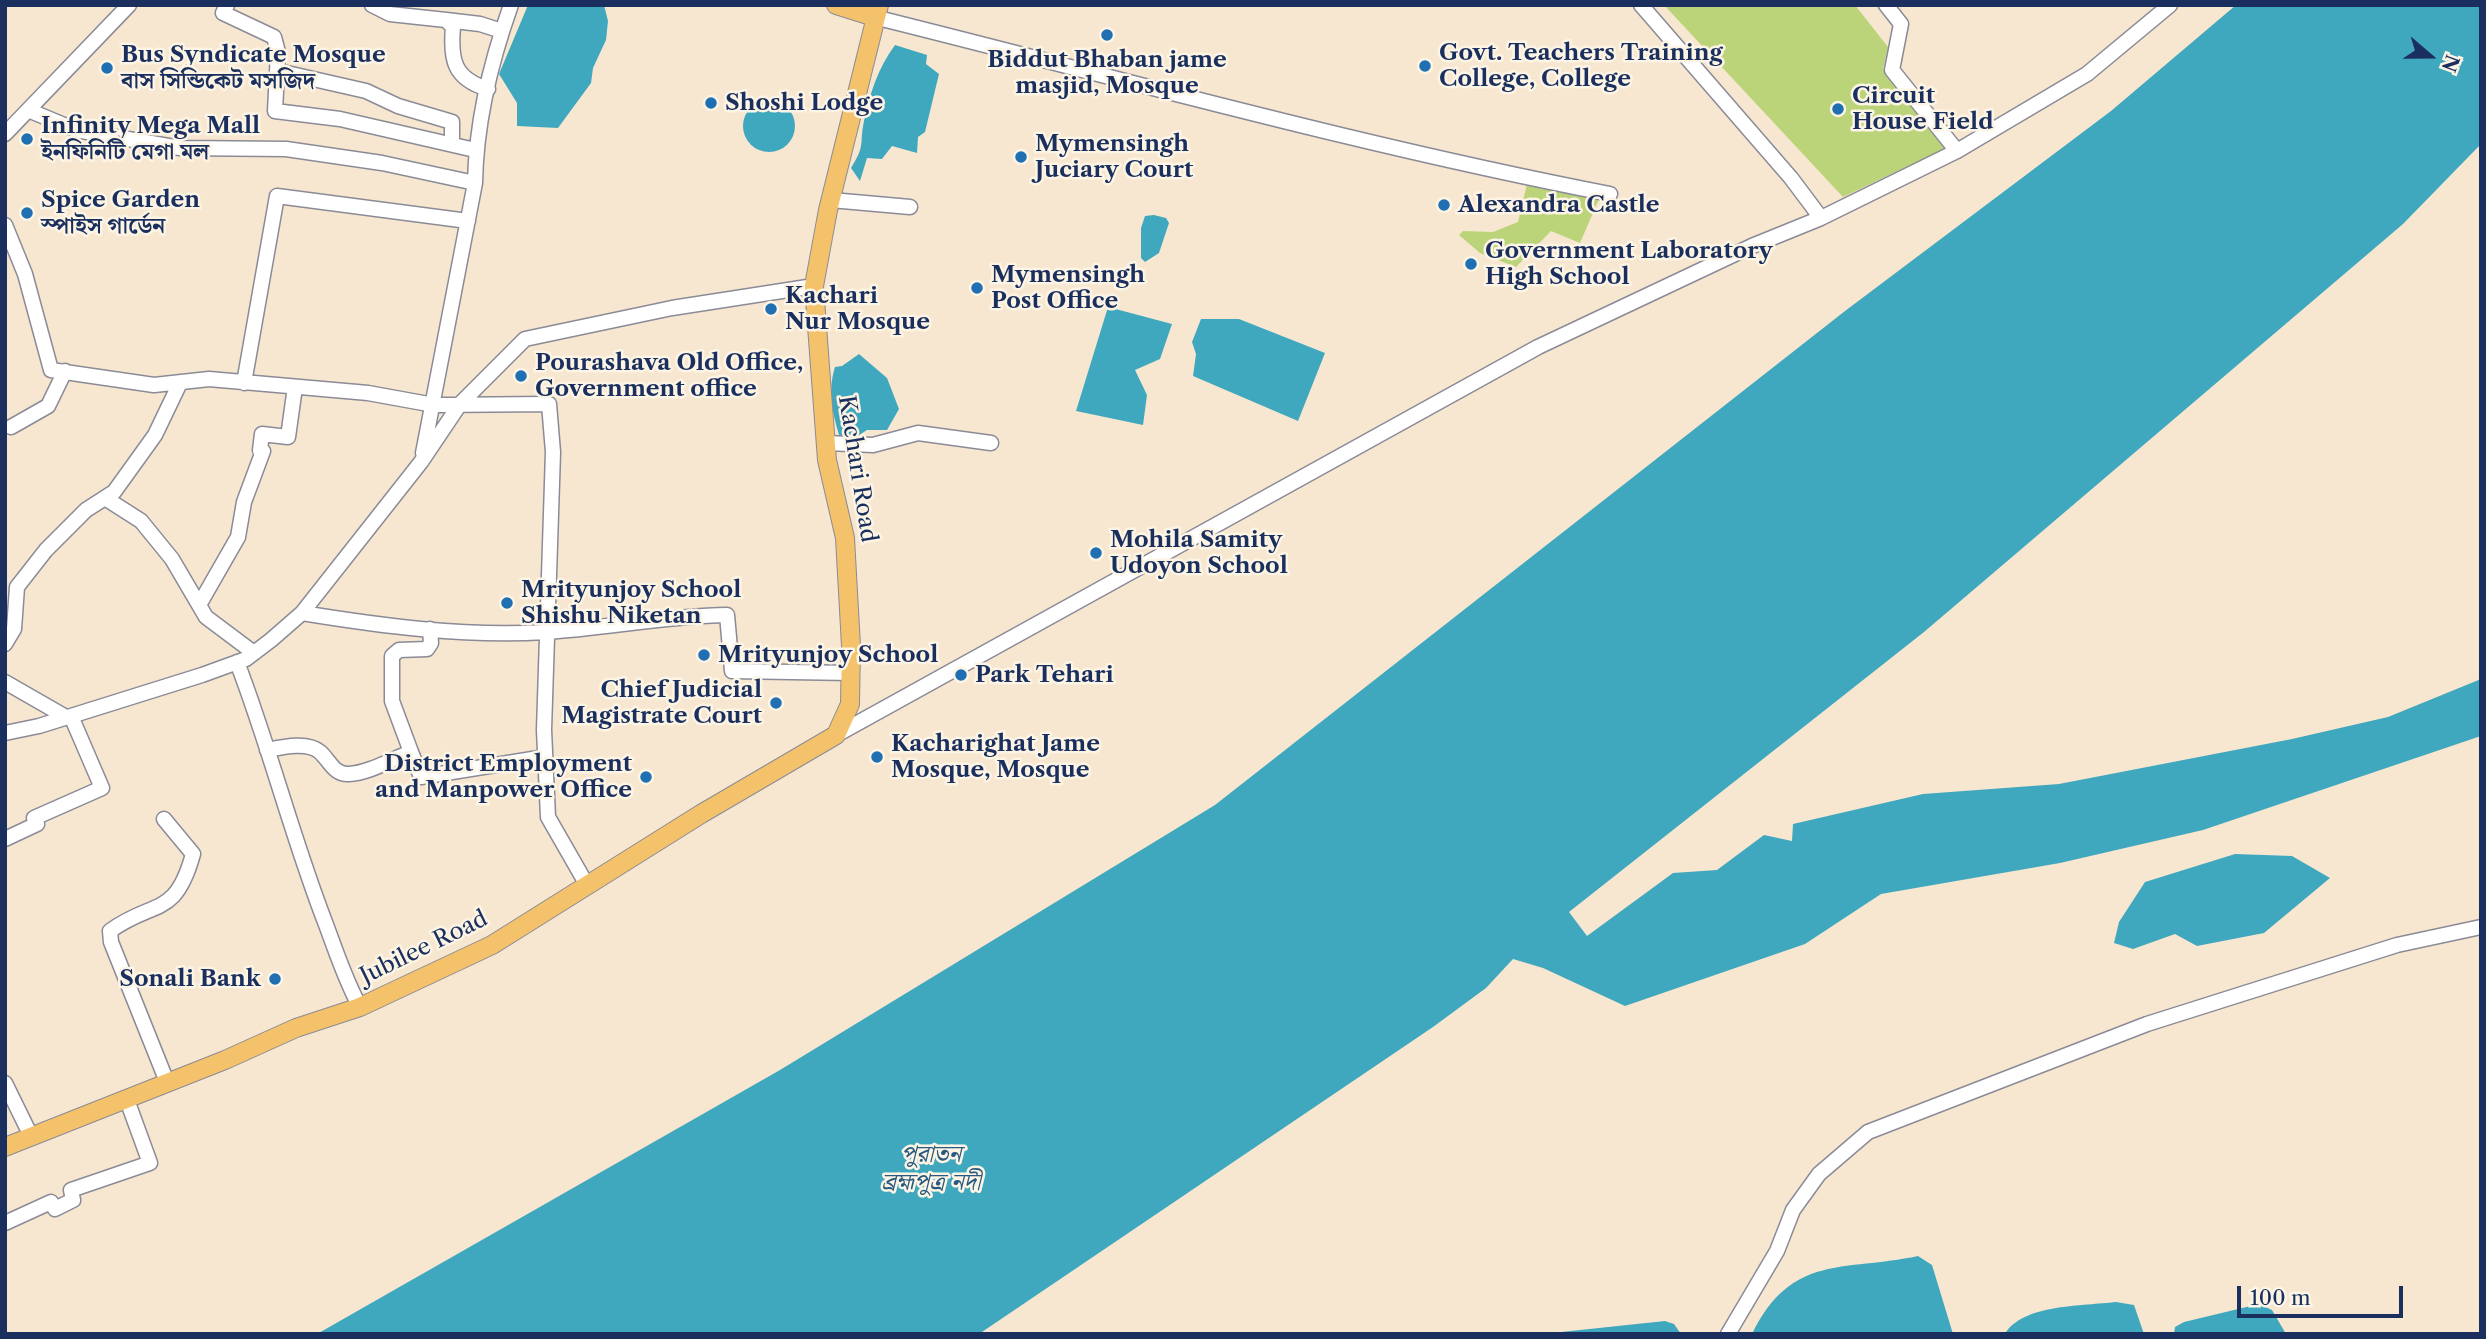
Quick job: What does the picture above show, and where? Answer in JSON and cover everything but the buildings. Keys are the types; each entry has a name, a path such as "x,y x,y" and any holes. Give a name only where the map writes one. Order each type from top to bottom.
{"main road":[{"path":"836,5 876,11"},
{"name":"Kachari Road","path":"836,735 850,704 845,538 826,443 814,286 831,200 876,11"},
{"name":"Jubilee Road","path":"5,1147 127,1100 296,1028 360,1007 492,945 587,884 836,735"}],"street":[{"path":"5,134 129,5"},
{"path":"227,5 223,13 274,37 278,52 275,111 340,119 452,142 475,150"},
{"path":"372,5 390,14 480,24 502,31"},
{"path":"421,462 475,183 475,150 502,31 511,5"},
{"path":"1641,5 1791,178 1821,218"},
{"path":"1886,5 1901,24 1892,70 1957,151"},
{"path":"836,735 1538,347 1752,246 1821,218 1957,151 2087,74 2170,5"},
{"path":"876,11 1294,124 1494,171 1610,194"},
{"path":"446,20 453,27 451,55 457,67 467,81 488,89"},
{"path":"278,71 366,91 398,106 452,121 452,142"},
{"path":"28,110 76,130 180,148 286,149 382,163 475,183"},
{"path":"244,383 277,196 468,221"},
{"path":"831,200 911,208"},
{"path":"5,225 25,274 51,369 133,383 179,385 209,379 368,393 434,405 549,404 553,452 546,632 545,757 548,817 587,884"},
{"path":"5,733 68,716 237,662 254,653 302,613 421,462 460,404 525,339 672,308 814,286"},
{"path":"11,427 48,406 65,371"},
{"path":"5,644 14,629 11,583 86,510 114,492 155,435 179,385"},
{"path":"199,605 230,555 243,524 244,502 263,451 260,450 262,434 289,437 295,387"},
{"path":"826,443 873,445 918,432 990,443"},
{"path":"105,498 141,521 172,558 206,617 254,653"},
{"path":"302,613 401,629 546,632 680,615 727,615 732,671 851,673"},
{"path":"430,629 431,643 427,649 398,650 392,656 392,701 421,777 545,757"},
{"path":"237,662 302,863 348,985 360,1007"},
{"path":"5,682 68,716 102,788 34,818 37,824 5,838"},
{"path":"267,750 297,746 313,748 320,752 335,770 348,774 411,752"},
{"path":"164,819 193,854 179,892 149,913 122,922 110,931 111,942 167,1082"},
{"path":"1728,1334 1777,1251 1793,1210 1819,1174 1868,1132 2147,1024 2397,945 2481,927"},
{"path":"5,1083 31,1136"},
{"path":"5,1223 51,1202 55,1209 73,1200 71,1190 150,1163 127,1100"}],"green space":[{"name":"Circuit House Field","path":"1664,5 1855,5 1888,47 1883,69 1946,148 1843,197"},
{"path":"1527,184 1599,199 1580,243 1551,231 1516,267 1480,253 1459,235 1463,231 1493,232 1518,222"}],"water":[{"path":"528,5 604,5 608,21 606,40 593,68 591,83 558,128 517,126 517,103 499,74"},
{"name":"পুরাতন ব্রহ্মপুত্র নদী","path":"2236,5 2481,5 2481,144 2403,224 1924,632 1569,912 1587,936 1673,873 1717,870 1764,835 1792,841 1793,824 1923,794 2059,784 2292,739 2388,717 2481,679 2481,736 2203,830 2060,863 1881,894 1805,944 1625,1006 1543,968 1513,959 1486,988 1433,1027 979,1334 317,1334 780,1070 1215,805 1845,311 2111,111"},
{"path":"895,45 927,55 926,64 939,74 925,132 918,137 917,153 892,146 882,159 867,158 860,181 851,168 860,149 864,121 875,81"},
{"path":"769,100 779,102 787,108 793,116 793,136 787,144 779,150 769,152 759,150 751,144 745,136 743,126 745,116 751,108 759,102"},
{"path":"1145,216 1166,218 1169,223 1159,253 1145,262 1141,258 1141,228"},
{"path":"1108,307 1172,324 1160,359 1135,370 1147,395 1143,425 1076,411"},
{"path":"1201,319 1239,319 1325,353 1298,421 1193,376 1196,354 1192,342"},
{"path":"859,354 887,378 899,409 887,430 867,430 850,441 841,441 832,404 831,386 835,367 842,366"},
{"path":"2235,854 2292,856 2330,878 2264,933 2197,946 2175,934 2133,949 2114,943 2119,922 2145,882"},
{"path":"1918,1256 1932,1265 1953,1334 1752,1334 1768,1308 1784,1290 1802,1278 1843,1266"},
{"path":"2116,1302 2134,1305 2144,1334 2005,1334 2013,1324 2039,1312"},
{"path":"2259,1304 2272,1310 2286,1334 2174,1334 2175,1327 2184,1322"},
{"path":"1665,1321 1674,1324 1681,1334 1542,1334"}],"place":[{"name":"Biddut Bhaban jame masjid, Mosque","path":"1107,35"},
{"name":"Govt. Teachers Training College, College","path":"1425,66"},
{"name":"Bus Syndicate Mosque বাস সিন্ডিকেট মসজিদ","path":"107,68"},
{"name":"Shoshi Lodge","path":"711,103"},
{"name":"Circuit House Field","path":"1838,109"},
{"name":"Infinity Mega Mall ইনফিনিটি মেগা মল","path":"27,139"},
{"name":"Mymensingh Juciary Court","path":"1021,157"},
{"name":"Alexandra Castle","path":"1444,205"},
{"name":"Spice Garden স্পাইস গার্ডেন","path":"27,213"},
{"name":"Government Laboratory High School","path":"1471,264"},
{"name":"Mymensingh Post Office","path":"977,288"},
{"name":"Kachari Nur Mosque","path":"771,309"},
{"name":"Pourashava Old Office, Government office","path":"521,376"},
{"name":"Mohila Samity Udoyon School","path":"1096,553"},
{"name":"Mrityunjoy School Shishu Niketan","path":"507,603"},
{"name":"Mrityunjoy School","path":"704,655"},
{"name":"Park Tehari","path":"961,675"},
{"name":"Chief Judicial Magistrate Court","path":"776,703"},
{"name":"Kacharighat Jame Mosque, Mosque","path":"877,757"},
{"name":"District Employment and Manpower Office","path":"646,777"},
{"name":"Sonali Bank","path":"275,979"}]}
